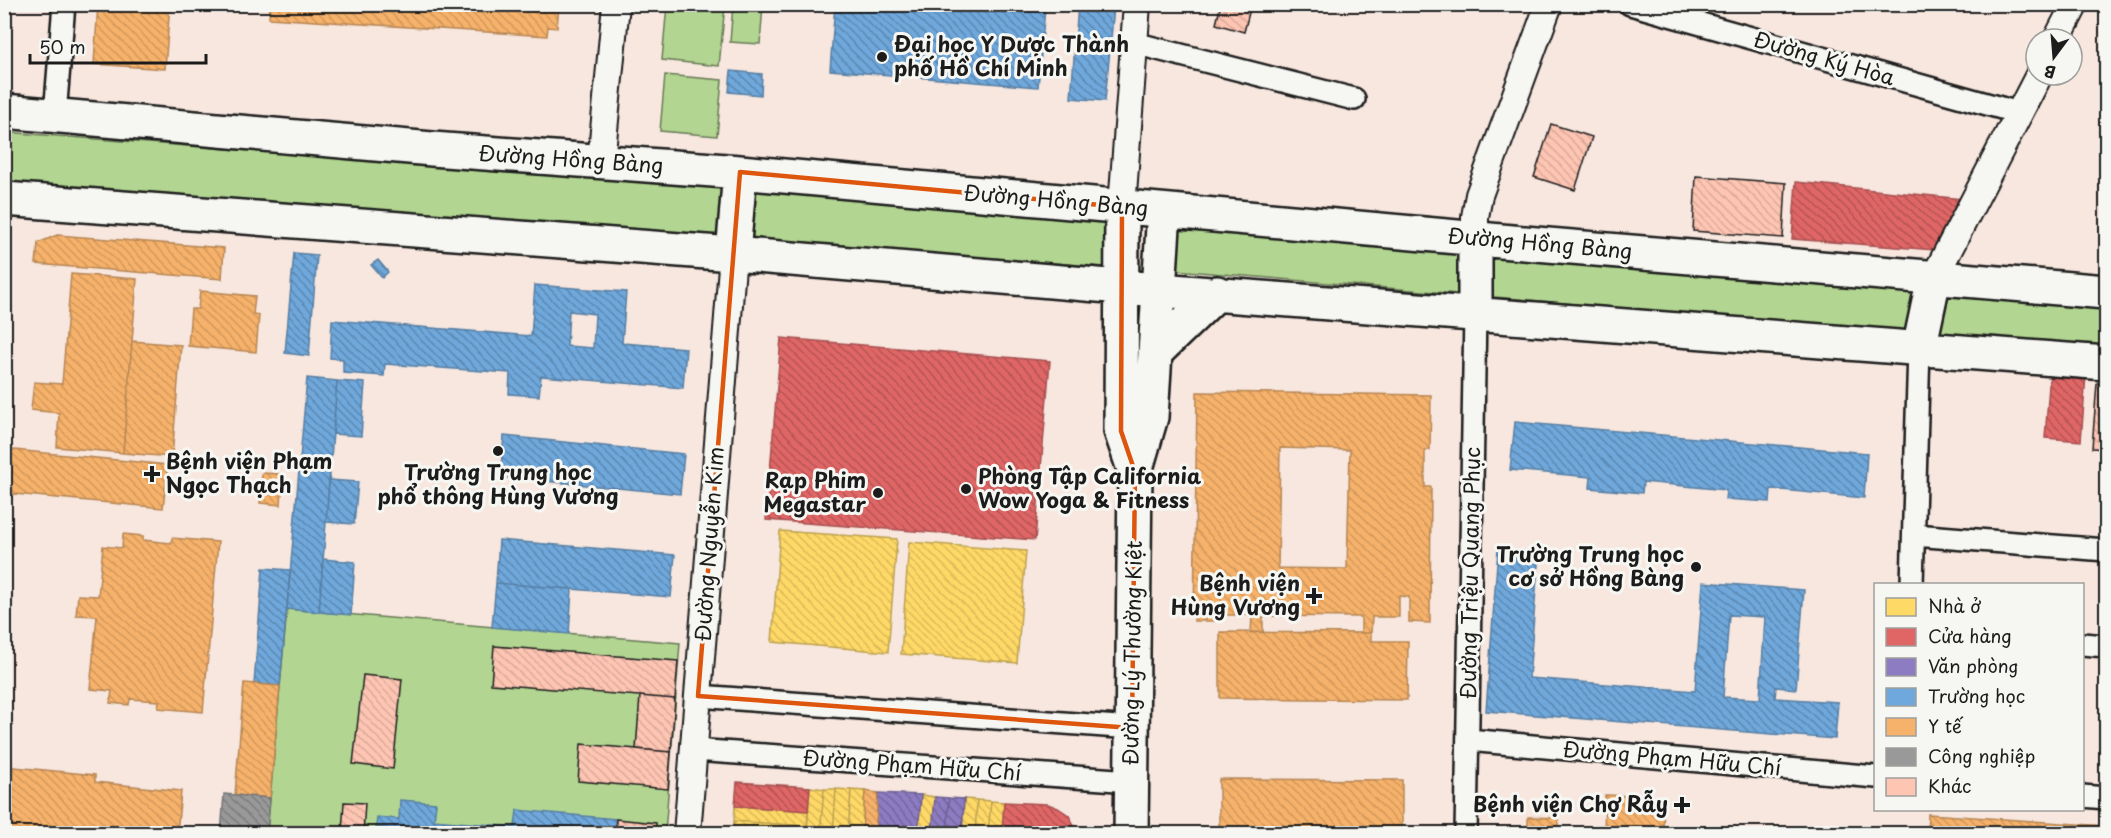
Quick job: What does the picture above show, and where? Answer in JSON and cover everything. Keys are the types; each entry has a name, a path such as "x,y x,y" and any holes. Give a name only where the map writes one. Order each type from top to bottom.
{"main road":[{"name":"Đường Hồng Bàng","path":"4,111 740,172 2106,292"},
{"path":"733,254 740,172"},
{"path":"4,200 733,254 1121,287 2106,363"},
{"name":"Đường Lý Thường Kiệt","path":"1122,207 1121,431 1135,472"},
{"name":"Đường Lý Thường Kiệt","path":"1131,834 1135,472 1151,417 1164,211"},
{"path":"1475,238 1475,314"},
{"path":"1919,349 1935,278"},
{"path":"1155,353 1217,294"}],"street":[{"path":"55,115 64,4"},
{"path":"601,162 616,4"},
{"path":"1122,207 1137,4"},
{"path":"1475,238 1475,217 1479,195 1549,4"},
{"name":"Đường Ký Hòa","path":"1630,4 2019,113"},
{"path":"2063,27 2075,4"},
{"path":"1134,43 1354,99"},
{"path":"1935,278 2032,87"},
{"name":"Đường Nguyễn Kim","path":"687,834 733,254"},
{"name":"Đường Triệu Quang Phục","path":"1466,834 1475,314"},
{"path":"1912,583 1919,349"},
{"path":"1914,535 2106,550"},
{"path":"2084,644 2106,646"},
{"path":"698,696 1132,728"},
{"name":"Đường Phạm Hữu Chí","path":"1468,740 1874,777"},
{"name":"Đường Phạm Hữu Chí","path":"694,750 1131,781"},
{"path":"2084,796 2106,798"}],"highlighted area":[{"path":"740,172 1122,207 1121,431 1135,472 1132,728 698,696"}],"green space":[{"path":"667,5 725,5 719,66 662,60"},
{"path":"733,5 763,5 760,44 730,42"},
{"path":"665,75 722,80 717,136 660,131"},
{"path":"4,132 1110,216 1106,267 5,183"},
{"path":"1180,229 2106,308 2106,349 1176,270"},
{"path":"287,609 680,643 665,833 267,834"}],"building: Nhà ở":[{"path":"780,531 897,539 888,652 772,642"},
{"path":"909,542 1026,551 1017,663 901,654"},
{"path":"810,787 824,789 820,834 807,834"},
{"path":"824,789 836,789 833,834 820,834"},
{"path":"836,789 851,790 848,834 833,834"},
{"path":"851,790 865,791 862,834 848,834"},
{"path":"921,795 935,797 932,834 918,834"},
{"path":"964,799 977,800 975,834 962,834"},
{"path":"977,800 991,801 988,834 975,834"},
{"path":"991,801 1004,802 1002,834 988,834"},
{"path":"735,806 808,811 807,826 734,821"},
{"path":"734,821 807,826 807,834 733,834"}],"building: Cửa hàng":[{"path":"1796,182 1962,199 1935,250 1792,239"},
{"path":"781,338 1050,361 1035,540 766,520"},
{"path":"2050,372 2086,375 2081,441 2045,438"},
{"path":"737,782 810,787 808,811 735,806"},
{"path":"1004,802 1048,804 1058,808 1070,816 1077,834 1002,834"}],"building: Văn phòng":[{"path":"878,793 921,795 918,834 875,834"},
{"path":"935,797 949,798 947,834 932,834"},
{"path":"949,798 964,799 962,834 947,834"}],"building: Trường học":[{"path":"835,4 1003,4 1045,8 1038,87 830,70"},
{"path":"1078,4 1114,7 1105,101 1071,98"},
{"path":"731,71 762,74 761,95 729,92"},
{"path":"294,253 317,255 309,356 285,353"},
{"path":"378,260 388,272 382,278 371,265"},
{"path":"535,285 626,292 622,343 686,348 683,388 541,376 539,396 509,394 510,373 385,364 384,376 343,373 343,359 330,358 332,320 531,336","holes":["569,311 595,314 593,348 567,346"]},
{"path":"307,378 337,381 319,612 287,609"},
{"path":"337,381 365,383 361,436 333,434"},
{"path":"1515,422 1867,453 1864,498 1771,489 1770,502 1725,499 1726,490 1643,482 1642,493 1590,488 1591,477 1510,470"},
{"path":"504,436 684,454 680,494 500,477"},
{"path":"329,480 358,482 354,524 326,522"},
{"path":"499,540 675,555 671,597 496,583"},
{"path":"1498,549 1539,552 1529,678 1695,691 1703,582 1804,590 1796,689 1776,687 1775,698 1838,702 1835,739 1486,711","holes":["1729,615 1765,617 1760,699 1723,697"]},
{"path":"323,559 355,562 351,615 319,612"},
{"path":"263,568 290,570 280,686 254,684"},
{"path":"496,583 572,589 569,634 492,627"},
{"path":"400,800 436,803 434,820 515,827 517,810 616,819 615,834 383,834 383,828 376,827 377,817 399,819"}],"building: Y tế":[{"path":"98,4 170,4 165,69 94,64"},
{"path":"270,4 559,4 557,28 548,27 547,36 269,18"},
{"path":"57,235 224,248 222,279 36,264 38,243"},
{"path":"71,274 137,279 123,453 57,447 59,413 31,410 34,382 62,384"},
{"path":"200,291 255,296 253,314 259,315 256,352 188,346 191,309 198,309"},
{"path":"132,341 181,345 172,457 123,453"},
{"path":"1197,392 1431,395 1430,450 1425,450 1425,487 1431,487 1430,623 1409,622 1409,597 1399,596 1399,617 1372,617 1371,633 1361,633 1361,617 1263,616 1263,632 1251,633 1252,615 1216,615 1216,621 1194,621","holes":["1280,448 1350,450 1347,569 1278,568"]},
{"path":"4,449 168,465 163,508 4,493"},
{"path":"262,473 283,474 281,505 260,503"},
{"path":"123,534 143,536 143,540 171,543 172,538 218,542 203,712 158,708 159,701 130,699 129,705 110,703 112,691 90,689 97,616 76,615 78,595 98,596 103,546 122,548"},
{"path":"1220,632 1371,633 1371,641 1408,641 1407,700 1220,698"},
{"path":"244,683 280,686 270,798 235,795"},
{"path":"4,766 95,775 95,782 181,791 177,834 4,833"},
{"path":"1219,779 1402,780 1402,834 1219,834"},
{"path":"865,791 878,793 875,834 862,834"},
{"path":"1605,795 1664,797 1663,834 1604,834"},
{"path":"1928,814 2106,826 2106,834 1927,834"},
{"path":"1528,817 1558,818 1558,834 1528,834"}],"building: Công nghiệp":[{"path":"224,794 270,798 267,834 221,834"}],"building: Khác":[{"path":"4,4 9,4 6,31 4,31"},
{"path":"1221,4 1233,4 1250,9 1244,32 1216,24"},
{"path":"1551,124 1592,137 1575,190 1534,177"},
{"path":"1696,176 1786,183 1783,238 1693,231"},
{"path":"2097,383 2106,384 2106,449 2092,448"},
{"path":"494,646 678,661 675,699 491,684"},
{"path":"363,675 402,679 393,769 353,764"},
{"path":"640,696 675,699 671,752 636,749"},
{"path":"581,744 671,752 668,789 578,781"},
{"path":"344,802 365,803 363,834 342,833"},
{"path":"616,819 656,823 656,834 615,834"}],"place":[{"name":"Đại học Y Dược Thành phố Hồ Chí Minh","path":"882,57"},
{"name":"Trường Trung học phổ thông Hùng Vương","path":"498,451"},
{"name":"Bệnh viện Phạm Ngọc Thạch","path":"152,474"},
{"name":"Phòng Tập California Wow Yoga & Fitness","path":"966,489"},
{"name":"Rạp Phim Megastar","path":"878,493"},
{"name":"Trường Trung học cơ sở Hồng Bàng","path":"1696,567"},
{"name":"Bệnh viện Hùng Vương","path":"1314,596"},
{"name":"Bệnh viện Chợ Rẫy","path":"1682,805"}]}
